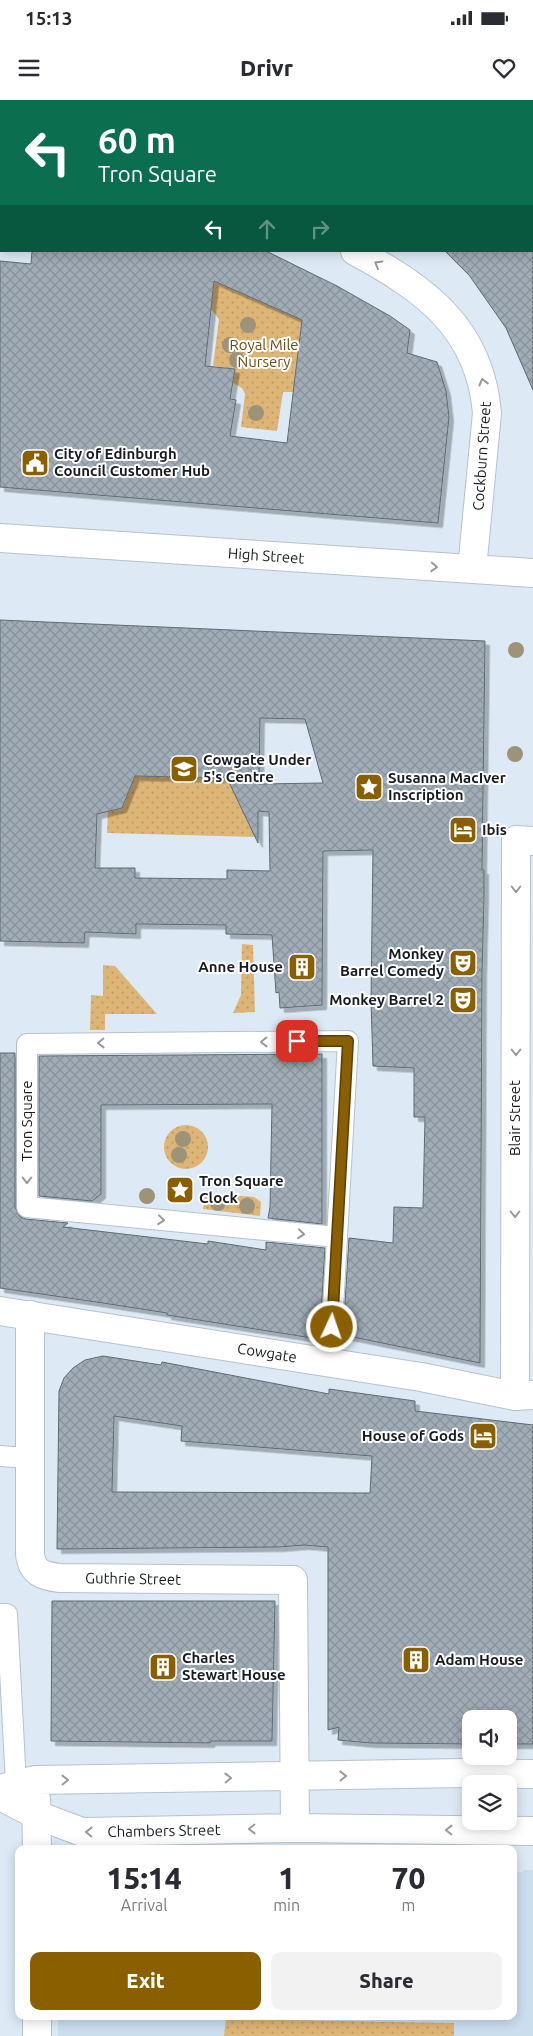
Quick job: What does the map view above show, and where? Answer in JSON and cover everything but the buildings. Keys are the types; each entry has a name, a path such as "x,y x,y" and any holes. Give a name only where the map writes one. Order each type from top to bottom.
{"street":[{"name":"Cockburn Street","path":"358,252 398,275 425,296 453,322 462,334 480,372 486,394 487,413 472,569"},
{"name":"High Street","path":"0,538 533,573"},
{"name":"Blair Street","path":"524,841 524,1396"},
{"name":"Cowgate","path":"0,1311 421,1377 524,1396"},
{"name":"Guthrie Street","path":"30,1315 28,1458 30,1561 39,1574 60,1578 293,1580 294,1777"},
{"path":"13,1787 294,1777 464,1773 533,1774"},
{"path":"294,1777 295,1828"},
{"path":"13,1787 37,1815 37,1845"},
{"name":"Chambers Street","path":"13,1787 37,1815 82,1832 295,1828 533,1830"},
{"path":"37,2020 37,2036"}],"lane":[{"name":"Tron Square","path":"348,1041 337,1237 26,1207 27,1044 348,1041"},
{"path":"330,1363 337,1237"},
{"path":"0,1456 28,1458"},
{"path":"0,1614 7,1614 13,1787"}],"shaded area":[{"path":"523,1870 533,1870 533,2036 58,2036 58,2020 517,2020 517,1872 523,1872"}],"green space":[{"name":"Royal Mile Nursery","path":"209,279 274,307 302,315 294,392 283,392 277,431 241,427 245,394 242,388 233,383 235,369 213,366 219,319 211,309"},
{"path":"135,776 227,778 257,837 107,833 108,810 120,809 123,806"},
{"path":"242,944 253,945 255,1012 233,1013 241,995"},
{"path":"103,965 115,966 157,1014 105,1014 105,1030 90,1030 91,995 103,996"},
{"path":"186,1125 198,1129 204,1135 208,1147 204,1159 198,1165 186,1169 174,1165 168,1159 164,1147 168,1135 174,1129"},
{"path":"205,1193 254,1197 261,1202 260,1216 203,1209"},
{"path":"226,2020 454,2023 454,2036 224,2036"}],"place":[{"name":"City of Edinburgh Council Customer Hub","path":"35,463"},
{"name":"Cowgate Under 5's Centre","path":"184,769"},
{"name":"Susanna MacIver Inscription","path":"369,787"},
{"name":"Ibis","path":"463,830"},
{"name":"Monkey Barrel Comedy","path":"463,963"},
{"name":"Anne House","path":"302,967"},
{"name":"Monkey Barrel 2","path":"463,1000"},
{"name":"Tron Square Clock","path":"180,1190"},
{"name":"House of Gods","path":"483,1436"},
{"name":"Adam House","path":"416,1660"},
{"name":"Charles Stewart House","path":"163,1667"}],"route":[{"path":"297,1041 348,1041 332,1327"}]}
